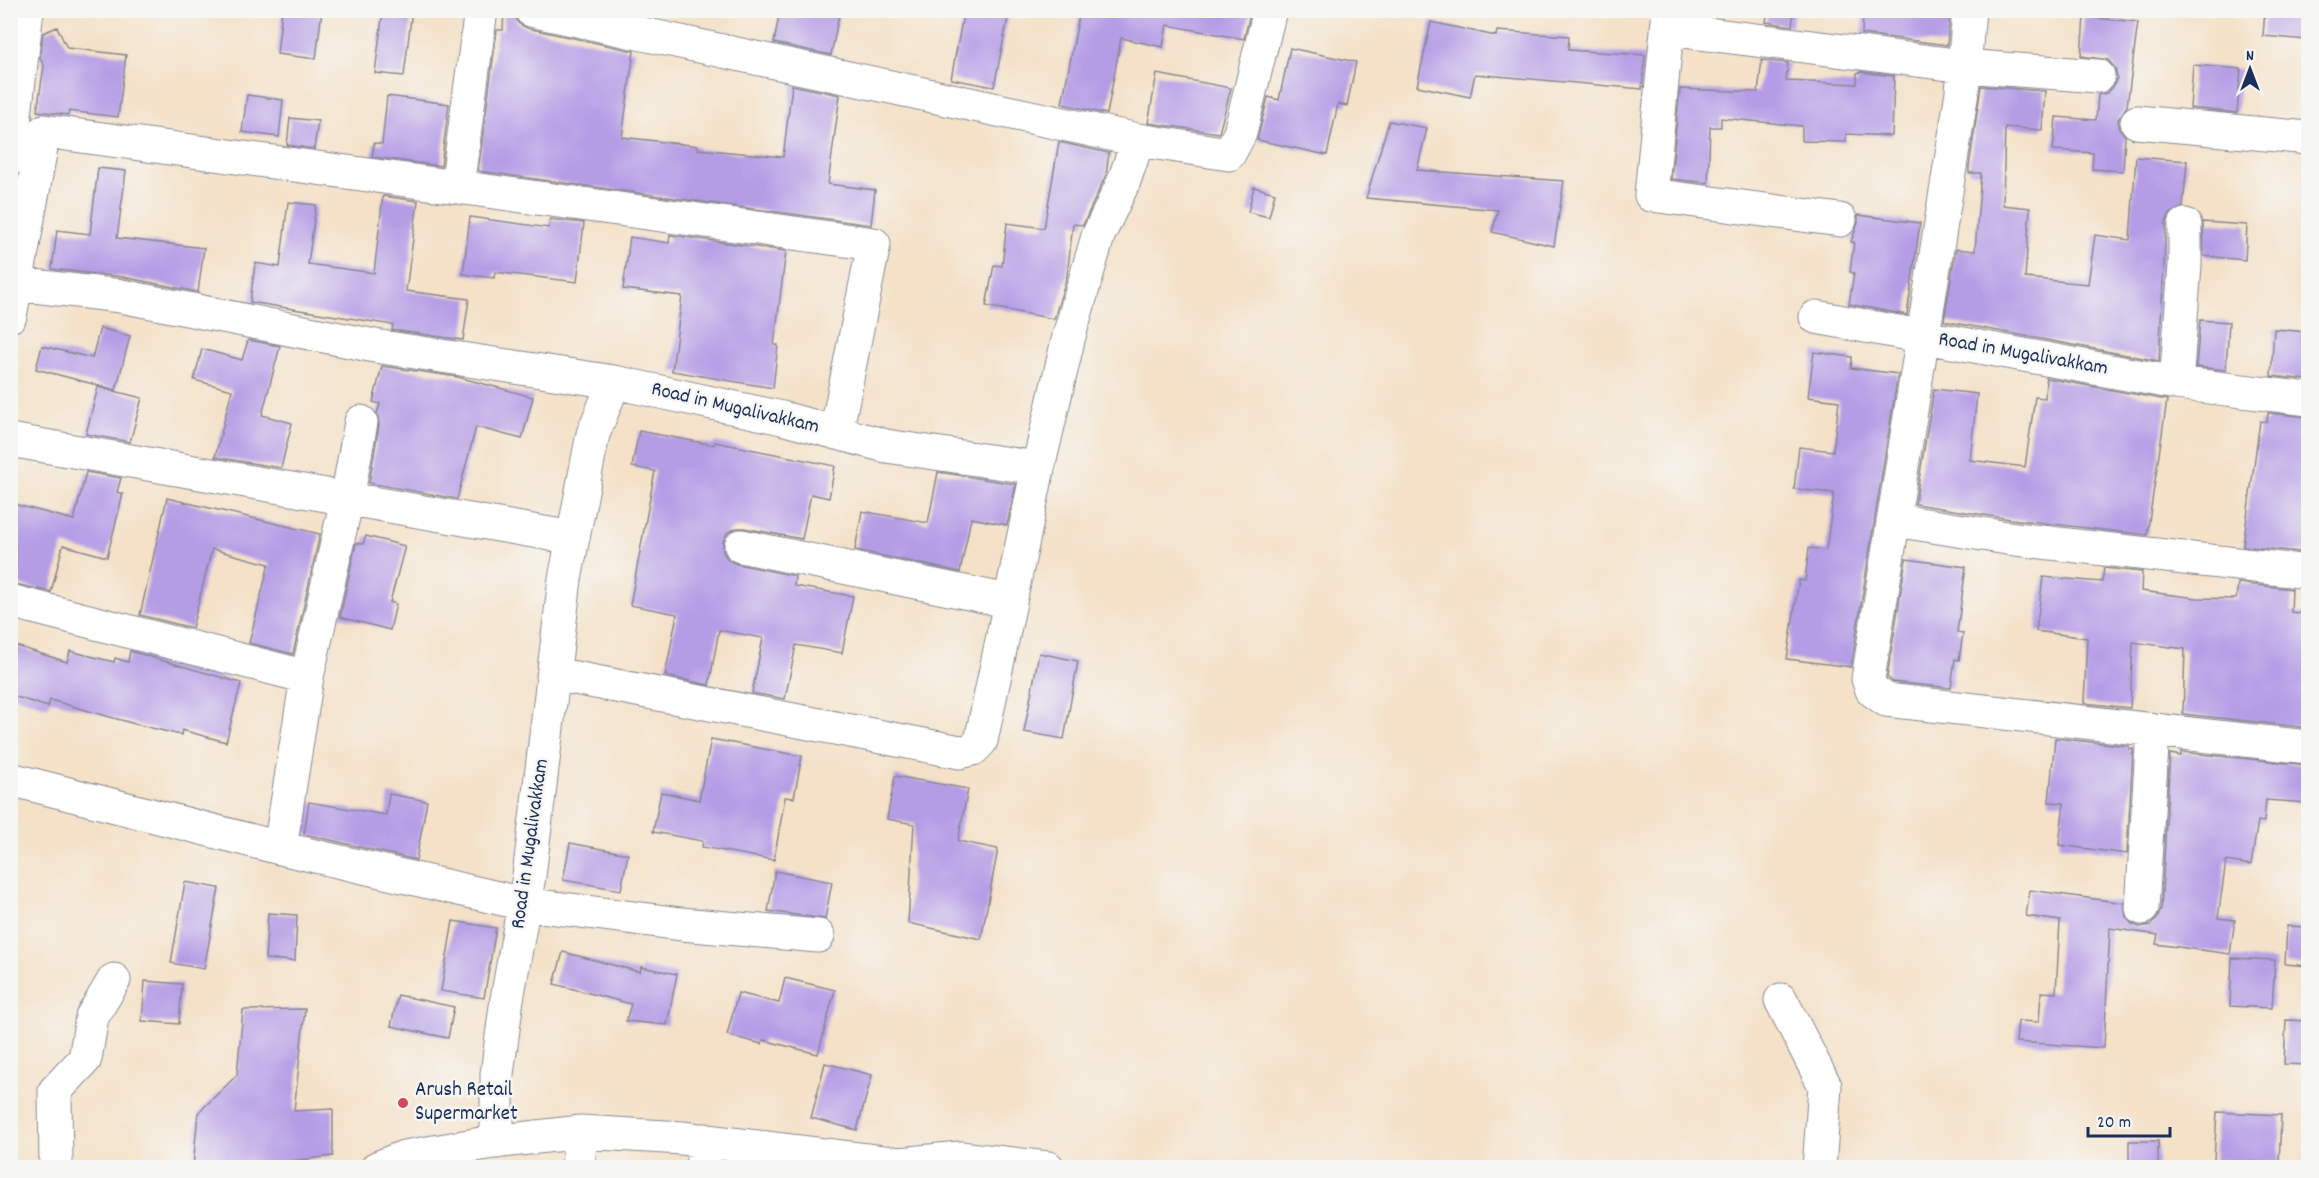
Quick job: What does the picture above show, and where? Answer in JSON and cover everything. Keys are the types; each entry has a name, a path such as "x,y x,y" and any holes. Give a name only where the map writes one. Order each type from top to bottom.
{"street":[{"path":"10,159 27,10"},
{"path":"457,187 481,10"},
{"path":"531,10 1138,140 1229,154 1240,133 1270,10"},
{"name":"Road in Mugalivakkam","path":"1969,10 1964,66 1922,337 2176,383 2308,399"},
{"path":"1840,220 1651,195 1668,20 1964,66 2098,76"},
{"path":"2137,122 2308,138"},
{"path":"10,316 44,131 873,244 836,433"},
{"path":"554,674 960,752 969,751 981,741 1008,601 1070,336 1098,236 1124,181 1138,140"},
{"path":"2176,383 2185,265 2185,225"},
{"path":"16,284 121,296 375,346 614,382"},
{"path":"1816,317 1922,337 1895,520 1868,679 1872,690 1879,697 2153,731 2308,747"},
{"name":"Road in Mugalivakkam","path":"497,1142 497,1074 507,999 524,904 565,579 593,434 614,382 739,408 886,446 1038,468"},
{"path":"280,848 307,677 347,499 361,422"},
{"path":"10,440 573,538"},
{"path":"1895,520 2007,538 2308,572"},
{"path":"741,546 1008,601"},
{"path":"10,601 307,677"},
{"path":"2142,908 2153,731"},
{"path":"10,779 280,848 524,904 681,924 818,936"},
{"path":"56,1167 55,1091 85,1059 92,1017 114,980"},
{"path":"1781,1000 1825,1086 1819,1167"},
{"path":"578,1167 581,1132"},
{"path":"377,1167 404,1157 497,1142 581,1132 704,1154 900,1166 960,1158 1048,1167"}],"building":[{"path":"282,10 322,10 316,59 277,54"},
{"path":"383,10 412,10 404,76 375,73"},
{"path":"504,10 513,10 518,23 527,28 634,51 622,137 698,146 698,149 783,157 792,85 840,95 828,184 875,190 871,225 478,171 497,30 503,30"},
{"path":"780,10 840,10 831,55 774,43"},
{"path":"964,10 1008,18 994,87 951,79"},
{"path":"1080,10 1251,10 1244,39 1167,25 1163,47 1121,38 1107,114 1062,104"},
{"path":"1768,10 1794,10 1792,26 1766,22"},
{"path":"1863,10 1950,10 1947,45 1862,34"},
{"path":"2265,10 2308,10 2308,40 2263,36"},
{"path":"2084,17 2138,22 2127,106 2118,120 2125,136 2123,171 2092,169 2093,153 2053,150 2056,117 2096,120 2098,95 2107,93 2117,78 2115,68 2108,60 2081,56"},
{"path":"1431,22 1496,36 1497,31 1569,36 1568,50 1645,55 1642,89 1475,74 1470,97 1417,86"},
{"path":"57,27 67,48 126,55 118,117 69,111 68,115 37,111 44,66 40,58 43,33"},
{"path":"1290,48 1356,62 1347,106 1338,104 1327,155 1257,140 1268,97 1279,100"},
{"path":"1762,60 1788,63 1786,81 1857,84 1857,73 1861,72 1894,76 1892,136 1846,134 1846,142 1802,141 1802,126 1721,118 1721,127 1710,127 1708,183 1671,179 1680,89 1758,92"},
{"path":"2193,65 2241,69 2237,113 2190,108"},
{"path":"1157,74 1231,88 1219,133 1148,123"},
{"path":"1981,86 2045,91 2042,130 2005,127 2003,205 2030,208 2025,278 2088,284 2095,235 2130,240 2136,157 2187,161 2183,207 2169,215 2166,224 2159,361 1944,321 1956,249 1975,251 1981,173 1969,173 1969,167"},
{"path":"247,95 283,100 279,137 242,132"},
{"path":"387,96 449,104 441,166 372,157 374,143 382,144"},
{"path":"290,118 318,121 314,149 287,145"},
{"path":"1389,121 1427,128 1417,170 1564,181 1554,246 1492,232 1498,210 1366,198"},
{"path":"1059,142 1109,153 1106,175 1083,225 1073,224 1067,276 1054,319 986,306 994,265 1002,266 1007,223 1044,228"},
{"path":"98,168 126,171 117,238 204,248 198,292 123,277 52,269 57,230 90,234"},
{"path":"1254,187 1275,193 1269,217 1248,212"},
{"path":"383,196 418,201 406,291 469,299 463,340 392,330 393,325 250,302 255,263 280,267 288,202 316,205 308,264 374,273"},
{"path":"1858,215 1920,223 1907,315 1849,304 1854,273 1850,272 1854,242 1851,242 1858,223"},
{"path":"470,217 549,228 550,219 584,223 577,282 495,272 494,278 463,274"},
{"path":"2203,222 2247,225 2245,260 2204,256"},
{"path":"670,235 786,251 774,345 778,345 773,388 672,371 682,296 623,289 630,237 669,243"},
{"path":"2200,320 2229,322 2226,370 2196,367"},
{"path":"100,328 130,336 116,390 36,369 42,346 92,358"},
{"path":"2274,329 2308,332 2308,380 2271,376"},
{"path":"248,340 280,346 262,415 292,423 281,468 215,457 232,390 194,380 202,349 242,360"},
{"path":"1814,352 1852,357 1851,368 1898,374 1851,667 1787,659 1799,580 1805,581 1809,548 1826,550 1834,493 1794,489 1799,447 1833,451 1839,401 1808,397"},
{"path":"382,366 458,377 533,397 522,439 476,427 457,499 369,483 379,425 377,413 380,404 373,402"},
{"path":"2046,378 2167,400 2147,535 2010,519 1915,504 1934,389 1977,394 1970,460 2025,467 2035,397 2045,398"},
{"path":"98,387 142,398 130,442 86,434"},
{"path":"2268,413 2308,417 2308,553 2243,546 2260,421 2267,422"},
{"path":"639,431 714,445 715,442 835,466 829,498 811,494 802,539 736,528 727,533 723,542 723,552 728,560 737,564 795,576 794,586 853,596 842,653 796,645 785,699 752,693 763,638 719,630 709,685 665,676 677,614 630,605 655,471 632,467"},
{"path":"86,472 121,478 117,492 123,494 107,557 63,545 51,592 10,583 10,503 74,520"},
{"path":"938,472 1016,484 1007,525 971,518 960,572 855,550 862,511 928,523"},
{"path":"167,498 320,534 293,654 249,643 269,564 212,549 192,628 140,615"},
{"path":"366,536 405,546 390,602 396,604 390,630 340,617 356,543 363,544"},
{"path":"1906,559 1966,567 1957,632 1963,633 1959,660 1955,659 1951,688 1893,682 1887,677"},
{"path":"2104,568 2142,572 2141,591 2197,598 2236,599 2238,583 2292,589 2291,612 2308,614 2308,728 2183,714 2185,649 2133,642 2130,708 2084,703 2087,638 2036,631 2043,577 2102,582"},
{"path":"10,644 67,662 70,651 114,662 115,658 128,662 130,651 241,683 226,742 182,730 181,735 50,700 48,707 10,695"},
{"path":"1039,653 1078,661 1064,739 1024,732"},
{"path":"2055,738 2129,746 2129,749 2133,749 2127,854 2059,845 2064,803 2049,802"},
{"path":"711,739 802,756 794,798 785,797 774,860 702,847 703,841 653,832 661,792 699,800"},
{"path":"2181,752 2308,765 2308,803 2266,800 2264,822 2258,821 2251,865 2226,861 2218,918 2235,920 2230,954 2156,944 2158,935 2110,928 2104,1048 2016,1042 2018,1021 2039,1022 2041,992 2056,993 2060,921 2026,916 2030,890 2124,903 2126,917 2132,924 2140,927 2150,925 2157,919 2161,909 2170,754 2181,756"},
{"path":"895,776 968,789 958,841 998,849 981,939 908,923 914,824 887,819"},
{"path":"389,794 427,801 416,860 304,834 309,802 386,815"},
{"path":"570,843 628,854 621,890 563,880"},
{"path":"775,871 832,882 825,919 768,911"},
{"path":"185,882 219,888 204,969 171,963"},
{"path":"268,913 297,915 295,961 265,959"},
{"path":"453,921 496,928 484,998 441,991"},
{"path":"2287,926 2308,927 2308,966 2285,964"},
{"path":"563,952 640,972 641,967 677,974 667,1025 626,1021 631,1004 554,984"},
{"path":"2232,958 2275,960 2272,1008 2230,1006"},
{"path":"785,978 835,990 818,1054 763,1040 762,1044 727,1035 738,993 779,1003"},
{"path":"145,981 182,984 179,1024 142,1021"},
{"path":"398,995 454,1007 448,1038 391,1026"},
{"path":"305,1009 294,1111 333,1109 333,1156 266,1164 266,1167 193,1167 198,1113 237,1075 243,1010"},
{"path":"2286,1020 2308,1021 2308,1065 2284,1064"},
{"path":"825,1063 872,1075 857,1130 811,1118"},
{"path":"2217,1112 2281,1115 2279,1163 2214,1160"},
{"path":"2129,1141 2158,1141 2158,1167 2129,1167"}],"place":[{"name":"Arush Retail Supermarket","path":"403,1103"}]}
